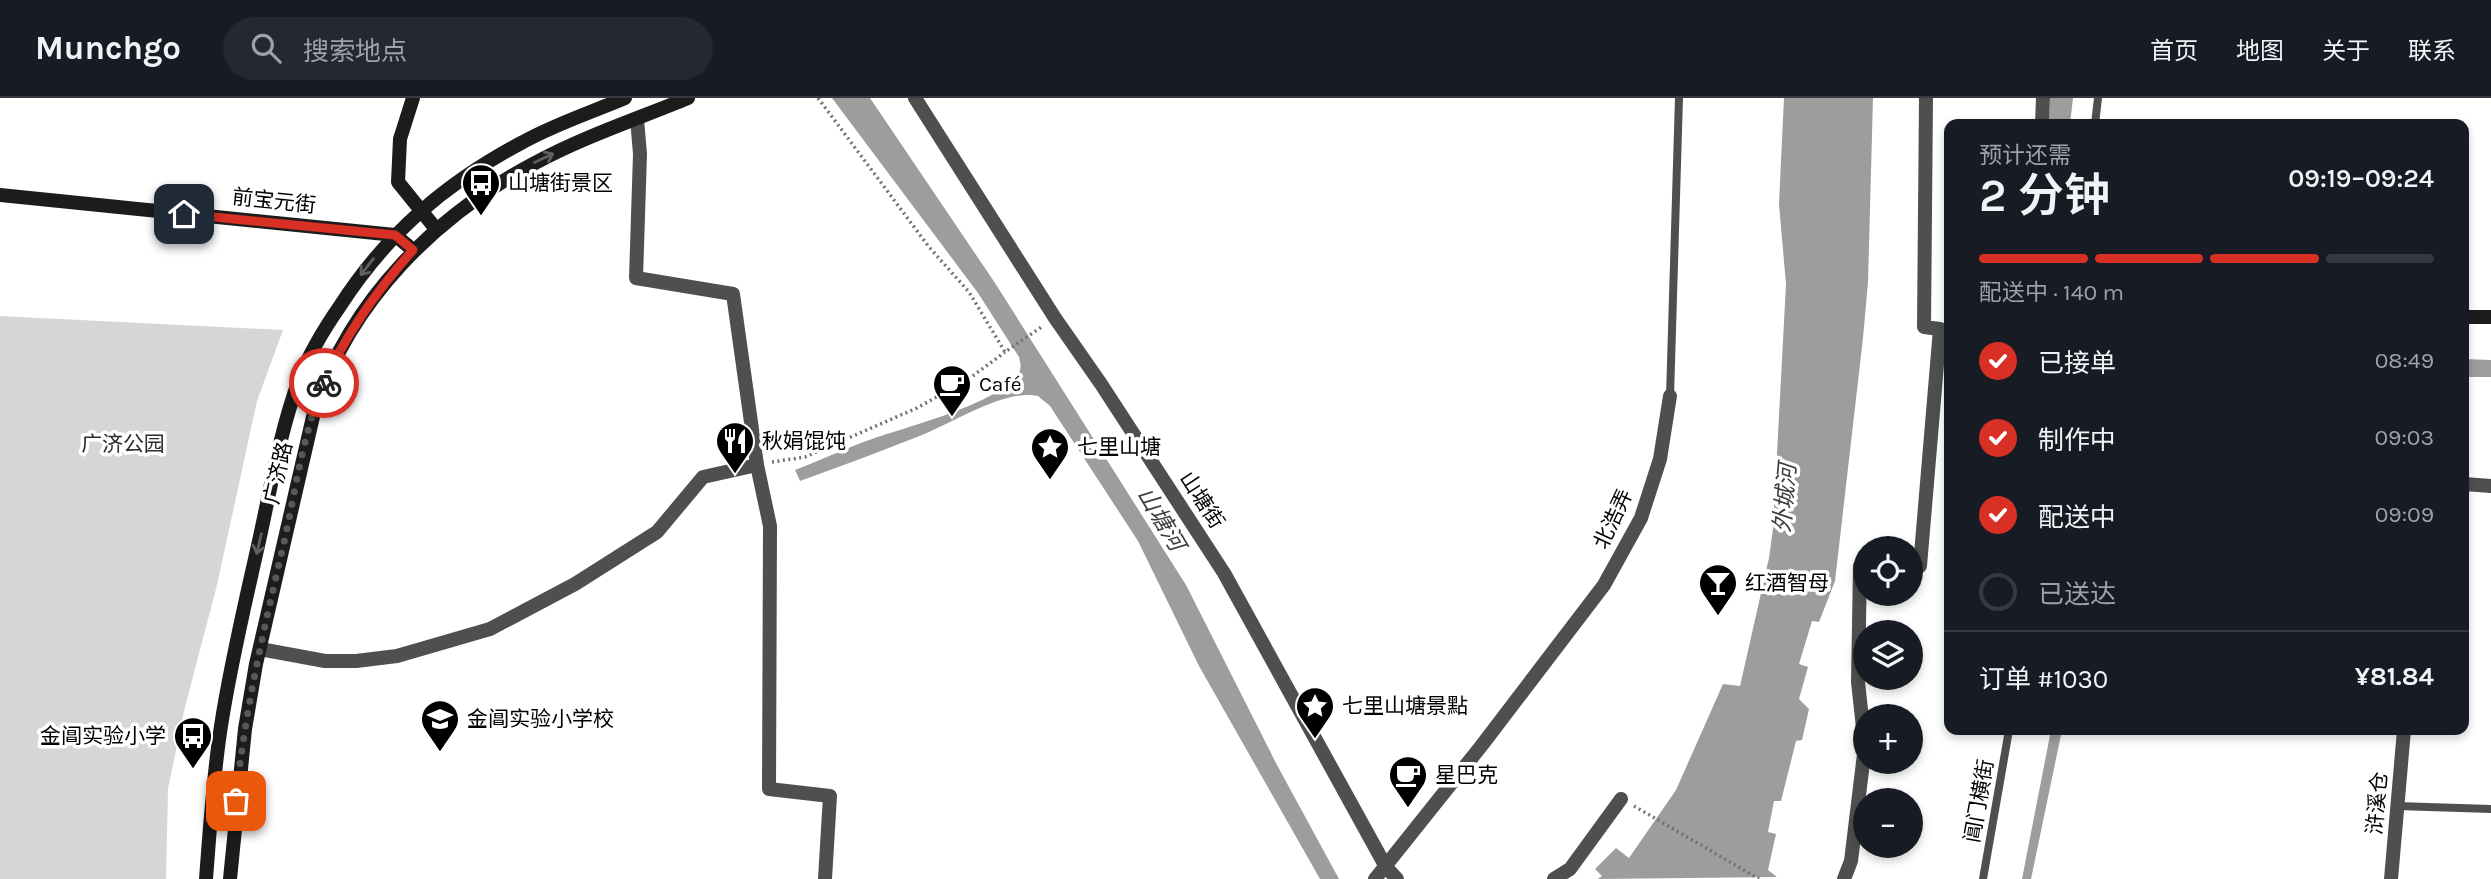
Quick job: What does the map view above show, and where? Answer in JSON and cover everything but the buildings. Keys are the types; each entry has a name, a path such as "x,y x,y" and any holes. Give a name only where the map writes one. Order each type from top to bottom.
{"main road":[{"path":"413,98 400,139 398,182 436,229"},
{"name":"广济路","path":"206,879 221,725 233,659 292,401 306,363 332,317 357,281 395,235 420,211 460,181 523,142 625,98"},
{"name":"广济路","path":"230,879 241,755 260,649 307,440 323,386 364,313 413,250 481,195 534,163 688,98"},
{"name":"前宝元街","path":"0,195 395,235"},
{"path":"395,235 413,250"},
{"path":"2469,317 2491,317"}],"street":[{"name":"山塘街","path":"915,98 980,196 1055,318 1224,573 1385,867 1397,879"},
{"path":"1923,536 1940,329 1924,327 1926,98"},
{"path":"2042,119 2043,98"},
{"path":"637,119 640,154 636,278 733,294 757,465 770,526 769,789 830,796 825,879"},
{"name":"北浩弄","path":"1374,879 1604,584 1641,518 1660,459 1670,396"},
{"path":"260,649 325,661 356,661 397,656 489,629 575,584 657,532 703,477 757,465"},
{"path":"2469,484 2491,486"},
{"path":"1844,879 1851,861 1865,746 1858,682 1859,606"},
{"name":"浒溪仓","path":"2391,879 2404,735"},
{"path":"1554,879 1570,869 1621,799"}],"lane":[{"name":"北浩弄","path":"1670,396 1679,98"},
{"path":"2096,119 2098,98"},
{"name":"阊门横街","path":"1983,879 2008,735"},
{"path":"2398,806 2491,809"}],"path":[{"path":"818,98 929,247 969,292 1005,352"},
{"path":"757,465 805,457 917,408 970,378 1031,334"},
{"path":"1641,810 1759,879"}],"green space":[{"name":"广济公园","path":"0,316 283,330 257,401 217,585 185,707 168,789 166,879 0,879"}],"water":[{"path":"832,98 870,98 995,283 1186,585 1277,765 1339,879 1320,879 1199,666 1138,541 1050,406 1038,396 1010,397 995,402 922,435 800,481 795,470 862,443 969,406 1004,387 1016,377 1020,367 1019,357 978,293"},
{"name":"外城河","path":"1784,98 1873,98 1868,282 1835,581 1819,622 1812,621 1799,664 1808,667 1799,699 1809,709 1802,740 1796,741 1781,801 1774,801 1768,832 1776,834 1768,870 1777,877 1598,879 1602,876 1595,869 1616,848 1629,858 1676,790 1723,684 1740,686 1773,529 1786,284 1779,204"},
{"path":"2050,98 2073,98 2071,119 2049,119"},
{"path":"2469,359 2491,360 2491,377 2469,377"},
{"path":"2050,735 2061,735 2031,879 2022,879"}],"way so far":[{"path":"236,801 256,664 307,440 324,383"}],"place":[{"name":"山塘街景区","path":"481,217"},
{"name":"Café","path":"952,418"},
{"name":"秋娟馄饨","path":"735,475"},
{"name":"七里山塘","path":"1050,481"},
{"name":"红酒智母","path":"1718,617"},
{"name":"七里山塘景點","path":"1315,740"},
{"name":"金阊实验小学校","path":"440,753"},
{"name":"金阊实验小学","path":"193,770"},
{"name":"星巴克","path":"1408,809"}],"route":[{"path":"184,214 395,235 413,250 368,307 324,383"}],"water label":[{"name":"山塘河","path":"1161,519"}]}
